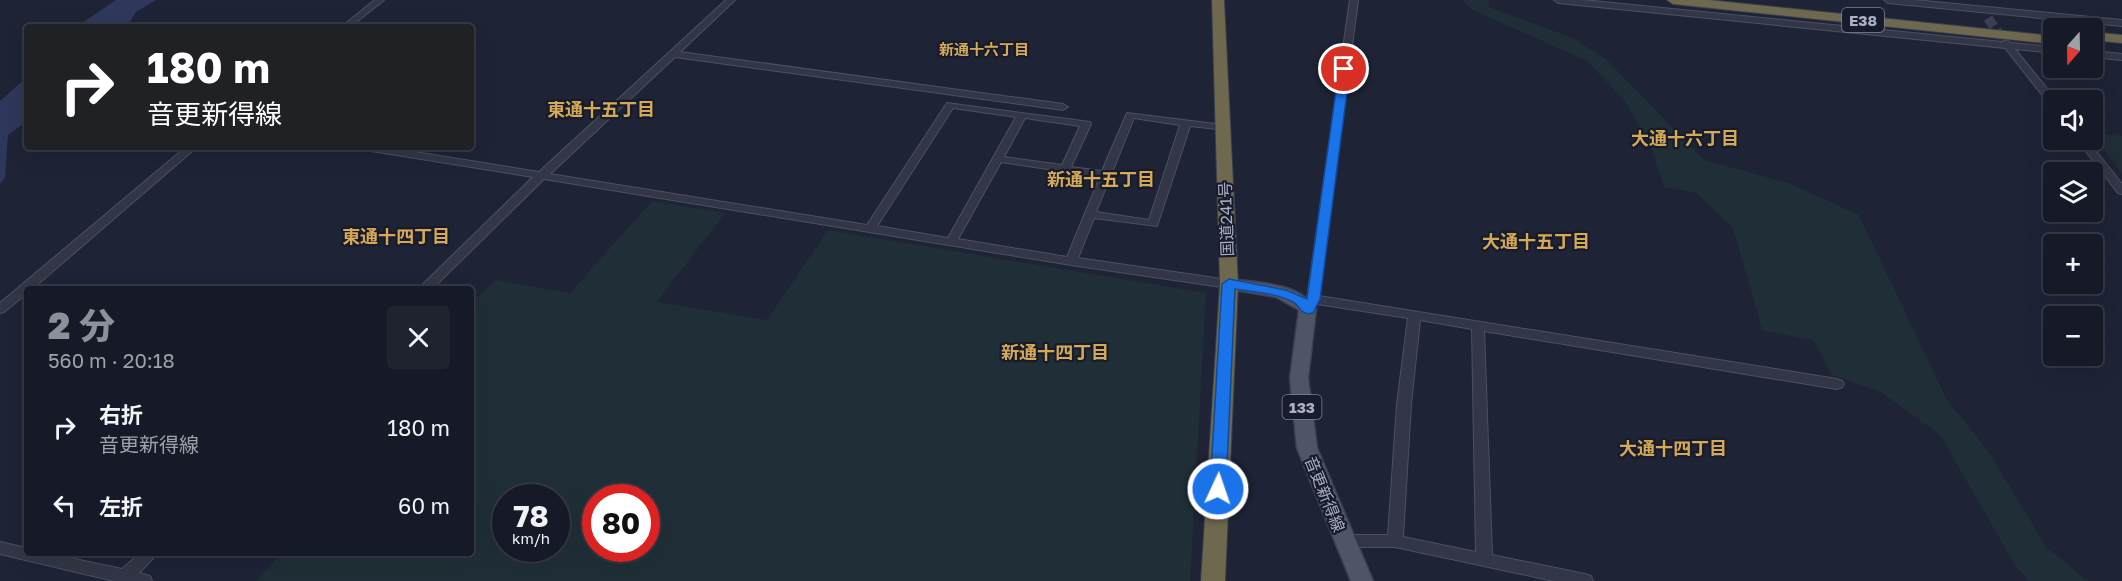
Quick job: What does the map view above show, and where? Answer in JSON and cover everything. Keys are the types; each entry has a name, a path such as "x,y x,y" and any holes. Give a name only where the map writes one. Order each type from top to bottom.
{"highway":[{"name":"国道241号","path":"1213,581 1229,284 1218,0"},
{"name":"E38","path":"1734,0 2043,31"},
{"name":"E38","path":"1678,5 2043,39"},
{"path":"2103,37 2122,39"},
{"path":"2103,45 2122,47"}],"main road":[{"path":"1229,284 1286,294 1311,304"},
{"name":"音更新得線","path":"1311,304 1299,378 1307,448 1362,581"}],"street":[{"path":"349,24 380,0"},
{"path":"427,286 542,175 731,0"},
{"path":"1354,0 1311,304 1414,316 1837,384"},
{"path":"1558,0 1678,5 2004,41 2043,48"},
{"path":"1888,0 2122,23"},
{"path":"1974,0 1988,18"},
{"path":"2004,41 2043,90"},
{"path":"675,54 1063,107"},
{"path":"2103,55 2122,57"},
{"path":"870,228 950,105 1086,124 1065,169"},
{"path":"1071,261 1130,115 1223,128"},
{"path":"952,240 1022,116"},
{"path":"1090,214 1153,224 1186,123"},
{"path":"27,286 188,150"},
{"path":"384,150 1071,261 1229,284"},
{"path":"2090,150 2122,191"},
{"path":"999,159 1107,176"},
{"path":"0,309 24,289"},
{"path":"1395,541 1404,405 1414,316"},
{"path":"1478,327 1484,560"},
{"path":"1344,541 1395,541 1585,581"},
{"path":"0,548 24,554"},
{"path":"31,556 122,579 144,581"},
{"path":"122,579 147,556"}],"shaded area":[{"path":"1462,0 1489,0 1489,7 1573,38 1608,61 1704,160 1788,183 1859,215 1946,398 1990,454 2047,548 2088,581 2029,581 2015,565 1940,435 1881,392 1832,375 1813,340 1763,331 1733,228 1697,193 1664,187 1652,149 1625,101 1587,61 1471,9"},
{"path":"2103,134 2122,136 2122,174 2103,148"},
{"path":"652,201 725,213 657,302 767,320 828,230 1206,293 1190,581 256,581 279,556 474,556 474,301 495,280 570,293"}],"water":[{"path":"116,0 156,0 136,12 129,24 80,24"},
{"path":"24,80 24,123 8,135 5,178 0,184 0,101"}],"tunnel":[{"path":"1988,18 2001,37"}],"district":[{"name":"新通十六丁目","path":"984,49"},
{"name":"東通十五丁目","path":"601,109"},
{"name":"大通十六丁目","path":"1685,138"},
{"name":"新通十五丁目","path":"1101,179"},
{"name":"東通十四丁目","path":"396,236"},
{"name":"大通十五丁目","path":"1536,241"},
{"name":"新通十四丁目","path":"1055,352"},
{"name":"大通十四丁目","path":"1673,448"}],"route":[{"path":"1218,489 1229,284 1286,294 1300,300 1308,309 1313,299 1344,69"}]}
